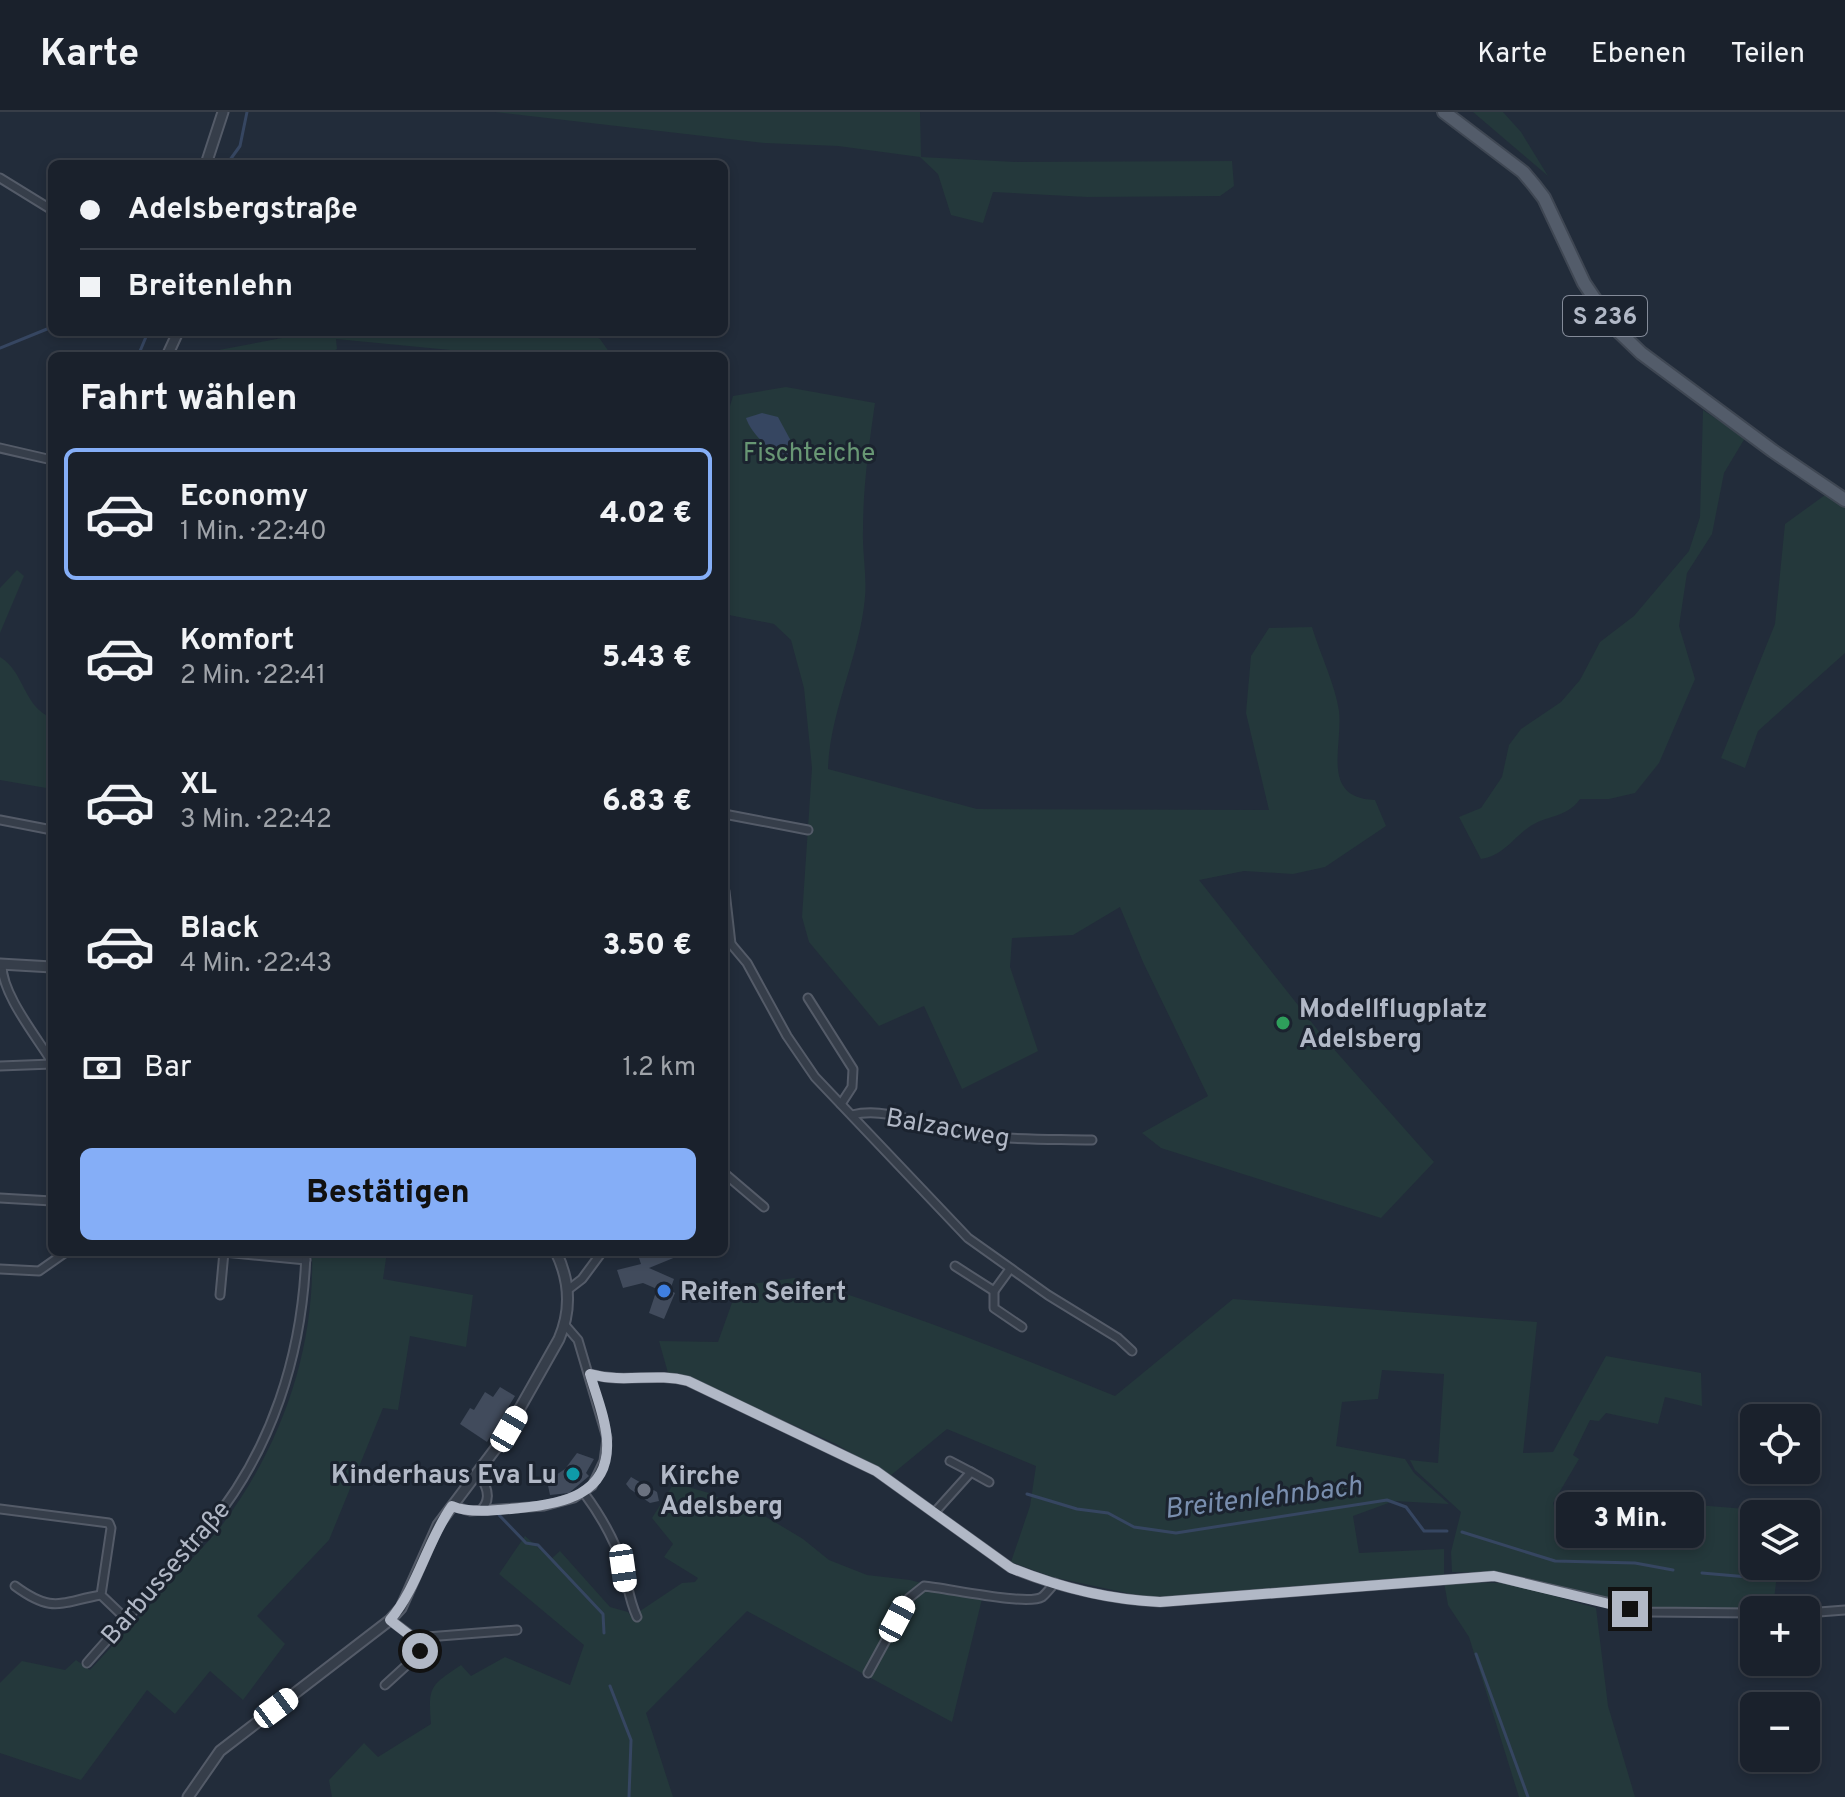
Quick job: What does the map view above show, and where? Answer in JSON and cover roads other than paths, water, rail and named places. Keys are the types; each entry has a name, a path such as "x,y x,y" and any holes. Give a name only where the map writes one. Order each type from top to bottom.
{"main road":[{"name":"S 236","path":"1444,112 1523,172 1534,185 1544,198 1598,307 1641,353 1845,500"}],"street":[{"path":"207,160 223,112"},
{"path":"0,178 48,208"},
{"path":"0,448 48,459"},
{"path":"728,815 808,830"},
{"path":"0,820 48,829"},
{"name":"Balzacweg","path":"728,945 747,963 801,1059 968,1238 1010,1269 1118,1338 1132,1351"},
{"path":"48,967 1,964 1,975 9,992 48,1056"},
{"path":"808,998 853,1069 852,1087 841,1104"},
{"path":"0,1066 48,1063"},
{"name":"Balzacweg","path":"852,1115 895,1116 966,1135 1092,1140"},
{"path":"728,1176 764,1207"},
{"path":"0,1198 48,1201"},
{"path":"0,1269 39,1271 60,1256"},
{"path":"220,1295 224,1256"},
{"name":"Barbussestraße","path":"87,1663 207,1529 231,1497 260,1446 284,1393 296,1350 302,1319 306,1256"},
{"path":"188,1797 220,1751 390,1620 401,1608 438,1525 502,1440 565,1325 569,1289 557,1256"},
{"path":"569,1289 582,1279 599,1256"},
{"path":"955,1266 994,1291"},
{"path":"1010,1269 994,1291 994,1308 1022,1327"},
{"path":"452,1506 470,1511 544,1506 584,1493 598,1474 607,1445 590,1374 578,1340 565,1325"},
{"path":"590,1374 613,1380 669,1376 688,1381 856,1460 892,1481 1011,1568 1126,1601 1160,1602 1494,1576 1650,1612 1740,1613"},
{"path":"950,1461 989,1482"},
{"path":"478,1472 488,1494 487,1503 482,1509"},
{"path":"935,1512 971,1472"},
{"path":"584,1493 609,1532 623,1568 627,1596 637,1617"},
{"path":"0,1509 102,1519 109,1523 111,1528 101,1595"},
{"path":"868,1673 909,1598 924,1586 960,1589 1019,1602 1041,1598 1055,1583"},
{"path":"15,1586 32,1598 65,1605 101,1595"},
{"path":"101,1595 125,1618"},
{"path":"1820,1612 1845,1610"},
{"path":"385,1685 420,1653 419,1643 390,1620"},
{"path":"414,1638 517,1630"}],"water":[{"path":"762,413 778,417 791,441 790,456 770,448 753,431 746,418"}],"waterway":[{"path":"230,160 240,146 247,112"},
{"path":"0,348 48,329"},
{"path":"140,352 146,336"},
{"name":"Breitenlehnbach","path":"1027,1494 1077,1509 1108,1513 1134,1527 1176,1533 1387,1500 1406,1507 1424,1531 1447,1531"},
{"path":"499,1515 526,1543 538,1545 603,1614 604,1633"},
{"name":"Breitenlehnbach","path":"1462,1532 1555,1561 1635,1563 1673,1570"},
{"path":"1702,1573 1740,1576"},
{"path":"1476,1654 1528,1797"},
{"path":"610,1686 631,1740 629,1797"}],"place":[{"name":"Modellflugplatz Adelsberg","path":"1283,1023"},
{"name":"Reifen Seifert","path":"664,1291"},
{"name":"Kinderhaus Eva Lu","path":"573,1474"},
{"name":"Kirche Adelsberg","path":"644,1490"}],"park label":[{"name":"Fischteiche","path":"809,452"}]}
